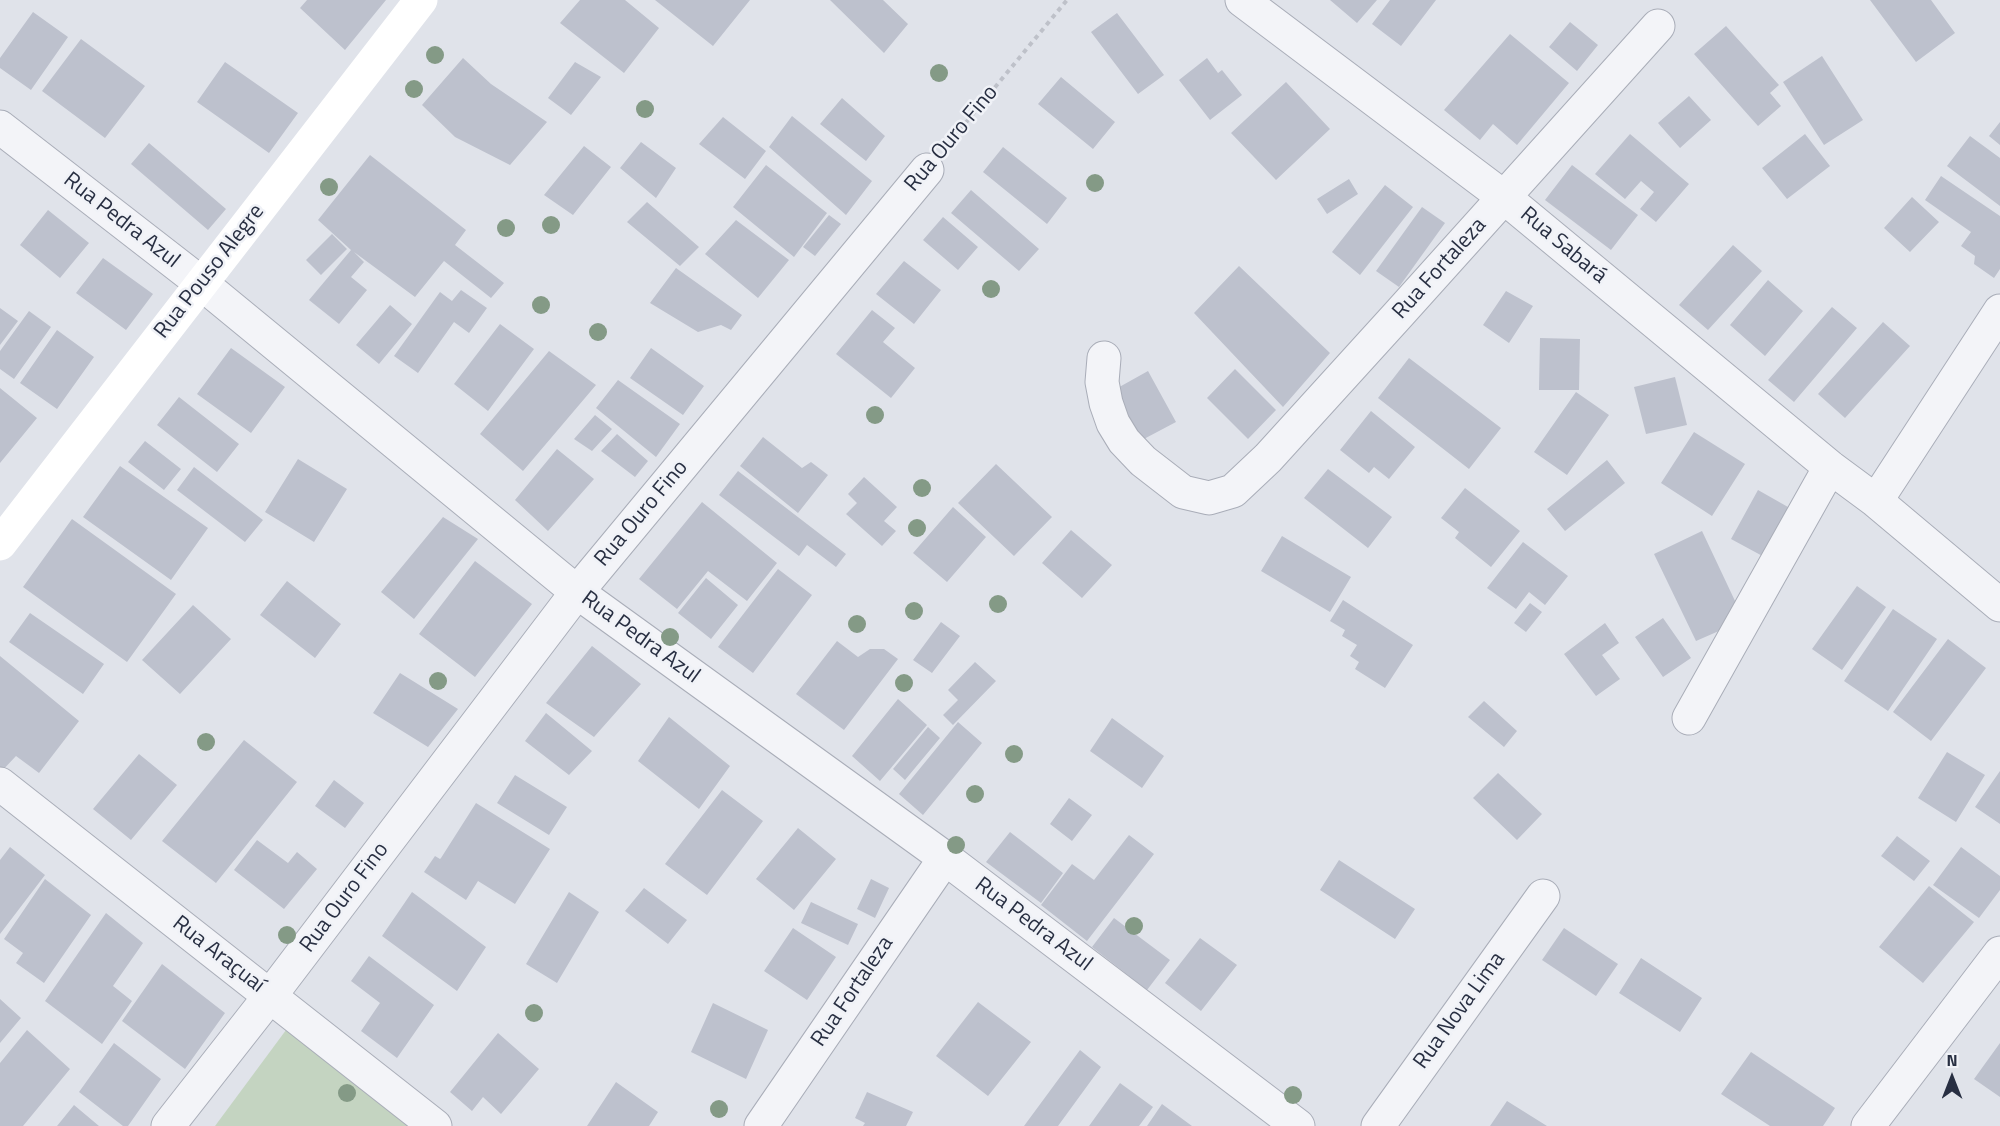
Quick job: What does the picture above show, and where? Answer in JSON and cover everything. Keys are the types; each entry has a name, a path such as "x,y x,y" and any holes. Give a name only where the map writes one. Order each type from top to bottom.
{"main road":[{"name":"Rua Pouso Alegre","path":"0,544 421,0"}],"street":[{"name":"Rua Sabará","path":"1242,0 1505,198 2000,605"},
{"name":"Rua Fortaleza","path":"1104,358 1104,393 1113,423 1124,441 1143,461 1183,492 1209,498 1233,491 1268,458 1658,26"},
{"name":"Rua Pedra Azul","path":"0,128 201,284 577,592 945,858 1295,1125"},
{"name":"Rua Ouro Fino","path":"168,1126 270,996 577,592 927,170"},
{"path":"1876,501 2000,311"},
{"path":"1689,718 1830,467"},
{"name":"Rua Araçuaí","path":"0,784 435,1126"},
{"name":"Rua Fortaleza","path":"761,1126 945,858"},
{"name":"Rua Nova Lima","path":"1378,1126 1543,896"},
{"path":"1868,1126 2000,953"}],"path":[{"name":"Rua Ouro Fino","path":"927,170 1067,0"}],"green space":[{"path":"289,1026 414,1126 215,1126"}],"building":[{"path":"307,0 386,0 345,50 300,8"},
{"path":"580,0 625,0 659,28 624,73 560,23"},
{"path":"655,0 750,0 713,46"},
{"path":"830,0 883,0 908,24 884,53"},
{"path":"1330,0 1377,0 1357,23"},
{"path":"1390,0 1436,0 1401,46 1372,24"},
{"path":"1870,0 1931,0 1955,33 1916,62"},
{"path":"33,12 68,37 31,90 0,68 0,58"},
{"path":"1117,13 1164,75 1138,94 1091,32"},
{"path":"1570,22 1598,45 1577,71 1549,47"},
{"path":"1726,26 1779,85 1770,93 1781,106 1758,126 1694,54"},
{"path":"1510,34 1569,83 1517,145 1493,124 1480,140 1444,110"},
{"path":"81,39 145,86 105,138 42,91"},
{"path":"1822,56 1863,120 1824,145 1783,82"},
{"path":"463,58 491,84 547,122 510,165 455,137 422,105"},
{"path":"1207,58 1218,73 1222,70 1242,95 1210,120 1179,80"},
{"path":"225,62 298,113 269,153 197,102"},
{"path":"575,62 601,77 571,115 548,98"},
{"path":"1061,77 1115,122 1093,149 1038,104"},
{"path":"1286,82 1330,129 1276,180 1231,133"},
{"path":"1689,96 1711,120 1680,148 1658,123"},
{"path":"842,98 885,136 866,161 820,124"},
{"path":"792,116 872,181 846,215 769,147"},
{"path":"723,117 766,151 745,179 699,144"},
{"path":"2000,122 2000,145 1989,136"},
{"path":"1630,134 1689,184 1656,222 1640,209 1654,192 1641,181 1625,199 1595,174"},
{"path":"1805,134 1830,166 1787,199 1762,168"},
{"path":"1970,136 2000,158 2000,206 1947,166"},
{"path":"641,142 676,168 656,198 620,168"},
{"path":"149,143 226,209 208,230 131,164"},
{"path":"584,146 611,167 573,215 544,195"},
{"path":"1003,147 1067,198 1047,224 983,172"},
{"path":"370,155 466,230 455,245 504,283 491,298 444,261 415,297 354,252 364,262 351,277 367,290 339,324 309,300 351,250 318,220"},
{"path":"766,165 827,213 794,257 733,207"},
{"path":"1572,165 1638,215 1611,250 1545,200"},
{"path":"1941,176 2000,216 2000,269 1994,278 1974,264 1975,256 1961,246 1971,232 1925,200"},
{"path":"1349,179 1358,194 1327,214 1317,199"},
{"path":"1385,185 1413,207 1360,275 1332,252"},
{"path":"971,190 1039,249 1019,271 951,213"},
{"path":"1912,197 1939,222 1910,252 1884,228"},
{"path":"647,202 699,247 680,266 627,222"},
{"path":"1422,207 1445,223 1399,287 1376,271"},
{"path":"48,210 89,243 60,278 20,245"},
{"path":"829,215 841,224 815,256 803,247"},
{"path":"943,217 978,247 958,270 923,240"},
{"path":"736,220 789,260 758,298 705,254"},
{"path":"332,234 347,249 321,275 306,260"},
{"path":"1733,245 1762,271 1708,330 1679,305"},
{"path":"103,258 153,294 126,330 76,293"},
{"path":"904,261 941,290 914,324 876,294"},
{"path":"1239,266 1330,353 1283,407 1194,313"},
{"path":"676,268 742,315 731,330 721,325 698,332 650,303"},
{"path":"1768,280 1803,311 1765,356 1730,325"},
{"path":"461,290 487,308 469,333 454,322 418,373 394,356 440,292 452,301"},
{"path":"1506,291 1533,306 1509,343 1483,325"},
{"path":"390,305 412,324 379,364 356,345"},
{"path":"1832,307 1857,328 1794,402 1768,380"},
{"path":"0,308 18,321 0,345"},
{"path":"872,310 895,328 883,342 915,368 891,398 836,354"},
{"path":"29,311 51,327 14,379 0,369 0,351"},
{"path":"1883,322 1910,346 1845,418 1818,394"},
{"path":"500,324 534,349 488,411 454,384"},
{"path":"57,330 94,357 57,409 20,383"},
{"path":"1540,338 1580,339 1579,390 1539,390"},
{"path":"231,348 285,387 251,433 197,394"},
{"path":"651,348 704,386 683,415 630,378"},
{"path":"549,351 596,385 523,471 480,434"},
{"path":"1409,358 1501,428 1469,469 1378,398"},
{"path":"1235,369 1276,410 1248,439 1207,398"},
{"path":"1148,371 1176,422 1142,440 1114,390"},
{"path":"1675,377 1687,425 1646,434 1634,387"},
{"path":"618,380 680,424 656,457 596,408"},
{"path":"0,388 37,418 0,463"},
{"path":"1576,392 1609,415 1567,475 1534,452"},
{"path":"179,397 239,444 217,472 157,425"},
{"path":"1371,411 1415,447 1389,479 1374,467 1369,473 1340,450"},
{"path":"595,415 612,429 592,451 574,439"},
{"path":"1694,432 1745,464 1712,516 1661,483"},
{"path":"617,434 648,461 635,477 601,451"},
{"path":"763,437 802,468 811,462 828,475 798,513 740,466"},
{"path":"145,441 181,469 164,490 128,462"},
{"path":"557,449 594,479 548,531 515,500"},
{"path":"298,459 347,489 314,542 265,512"},
{"path":"1607,460 1625,483 1565,531 1547,509"},
{"path":"996,464 1052,517 1014,556 958,503"},
{"path":"120,466 208,528 171,580 83,517"},
{"path":"194,467 263,520 245,542 177,490"},
{"path":"1328,469 1392,517 1368,548 1304,498"},
{"path":"738,471 846,554 836,567 807,545 799,556 719,495"},
{"path":"864,477 897,507 884,521 896,531 882,546 846,514 857,503 848,494"},
{"path":"1465,488 1520,531 1491,567 1455,538 1459,532 1441,518"},
{"path":"1758,490 1795,511 1768,559 1731,539"},
{"path":"702,502 777,563 747,601 708,571 677,609 639,579"},
{"path":"953,507 986,537 947,582 913,553"},
{"path":"443,517 478,539 414,619 381,592"},
{"path":"72,519 176,594 127,662 23,587"},
{"path":"1071,530 1112,565 1082,598 1042,563"},
{"path":"1702,531 1744,620 1696,641 1654,554"},
{"path":"1282,536 1351,577 1330,612 1261,571"},
{"path":"1523,542 1568,576 1545,605 1529,592 1516,609 1487,588"},
{"path":"475,561 532,604 475,677 419,634"},
{"path":"778,569 812,595 753,673 718,647"},
{"path":"706,578 738,605 711,639 678,613"},
{"path":"287,581 341,624 315,658 260,615"},
{"path":"1857,586 1886,607 1842,670 1812,649"},
{"path":"1343,600 1413,645 1385,688 1355,669 1359,662 1350,656 1357,645 1342,636 1345,630 1330,621"},
{"path":"1530,603 1542,612 1526,632 1514,623"},
{"path":"193,605 231,639 180,694 142,660"},
{"path":"1893,609 1937,639 1888,711 1844,681"},
{"path":"30,613 104,664 83,694 9,642"},
{"path":"1663,618 1691,658 1663,677 1635,637"},
{"path":"941,622 960,636 932,673 913,660"},
{"path":"1605,623 1619,643 1602,655 1620,679 1596,696 1564,654"},
{"path":"1948,639 1986,668 1931,741 1893,712"},
{"path":"837,641 858,657 870,649 884,649 898,659 844,730 796,694"},
{"path":"592,646 641,684 594,737 546,703"},
{"path":"0,656 79,721 39,773 16,756 0,773"},
{"path":"975,662 996,681 953,725 943,715 958,700 948,690"},
{"path":"400,673 458,709 428,747 373,713"},
{"path":"898,699 927,725 880,781 852,756"},
{"path":"1484,701 1517,731 1504,747 1468,717"},
{"path":"546,713 592,751 569,775 525,741"},
{"path":"669,717 730,766 699,809 638,761"},
{"path":"1112,718 1164,756 1142,788 1090,751"},
{"path":"958,722 982,743 923,815 899,794"},
{"path":"928,727 940,738 905,780 893,769"},
{"path":"244,740 297,782 216,883 162,841"},
{"path":"1947,752 1985,775 1956,822 1918,798"},
{"path":"139,754 177,785 131,840 93,809"},
{"path":"2000,771 2000,824 1975,807"},
{"path":"1498,773 1542,814 1517,840 1473,798"},
{"path":"515,775 567,807 549,835 497,803"},
{"path":"334,780 364,803 345,828 315,806"},
{"path":"722,790 763,821 707,895 665,864"},
{"path":"1069,798 1092,815 1072,841 1050,824"},
{"path":"476,803 550,849 515,904 478,881 466,900 424,872 435,856 441,858"},
{"path":"798,828 836,859 794,910 756,879"},
{"path":"1010,832 1063,873 1041,903 986,862"},
{"path":"1129,835 1154,854 1087,941 1041,905 1072,864 1094,880"},
{"path":"1897,836 1930,861 1914,881 1881,856"},
{"path":"257,840 288,863 297,852 317,869 284,909 234,870"},
{"path":"10,847 45,875 0,934 0,860"},
{"path":"1961,847 2000,876 2000,890 1979,918 1933,885"},
{"path":"1339,860 1415,909 1395,939 1320,890"},
{"path":"45,879 91,915 44,983 16,963 23,953 4,939"},
{"path":"871,879 889,888 875,918 857,909"},
{"path":"1929,886 1974,922 1923,983 1879,947"},
{"path":"644,888 687,920 668,944 625,911"},
{"path":"412,892 486,947 457,991 382,936"},
{"path":"569,892 599,912 557,983 526,964"},
{"path":"811,902 858,924 848,945 801,923"},
{"path":"106,913 143,943 113,986 132,1001 102,1044 45,1001"},
{"path":"1114,918 1170,960 1147,990 1092,947"},
{"path":"793,928 836,957 807,1000 764,971"},
{"path":"1564,928 1618,964 1596,996 1542,960"},
{"path":"1200,938 1237,965 1201,1011 1165,983"},
{"path":"369,956 434,1005 397,1058 361,1031 380,1003 351,981"},
{"path":"1641,958 1702,998 1680,1032 1619,993"},
{"path":"162,964 225,1013 185,1069 122,1021"},
{"path":"0,999 21,1018 0,1043"},
{"path":"978,1002 1031,1042 988,1096 936,1056"},
{"path":"713,1003 768,1030 746,1079 691,1052"},
{"path":"27,1030 70,1069 23,1126 0,1126 0,1063"},
{"path":"498,1033 539,1069 501,1114 483,1097 472,1111 450,1092"},
{"path":"114,1043 161,1079 128,1126 123,1126 79,1092"},
{"path":"2000,1043 2000,1097 1974,1079"},
{"path":"1080,1050 1101,1067 1058,1126 1024,1126"},
{"path":"1751,1052 1835,1108 1823,1126 1770,1126 1721,1094"},
{"path":"616,1082 658,1112 649,1126 587,1126"},
{"path":"1120,1083 1153,1107 1139,1126 1089,1126"},
{"path":"867,1092 913,1112 906,1126 863,1126 865,1123 855,1118"},
{"path":"1507,1101 1547,1126 1490,1126"},
{"path":"1162,1104 1192,1126 1147,1126"},
{"path":"74,1105 99,1126 57,1126"}]}
